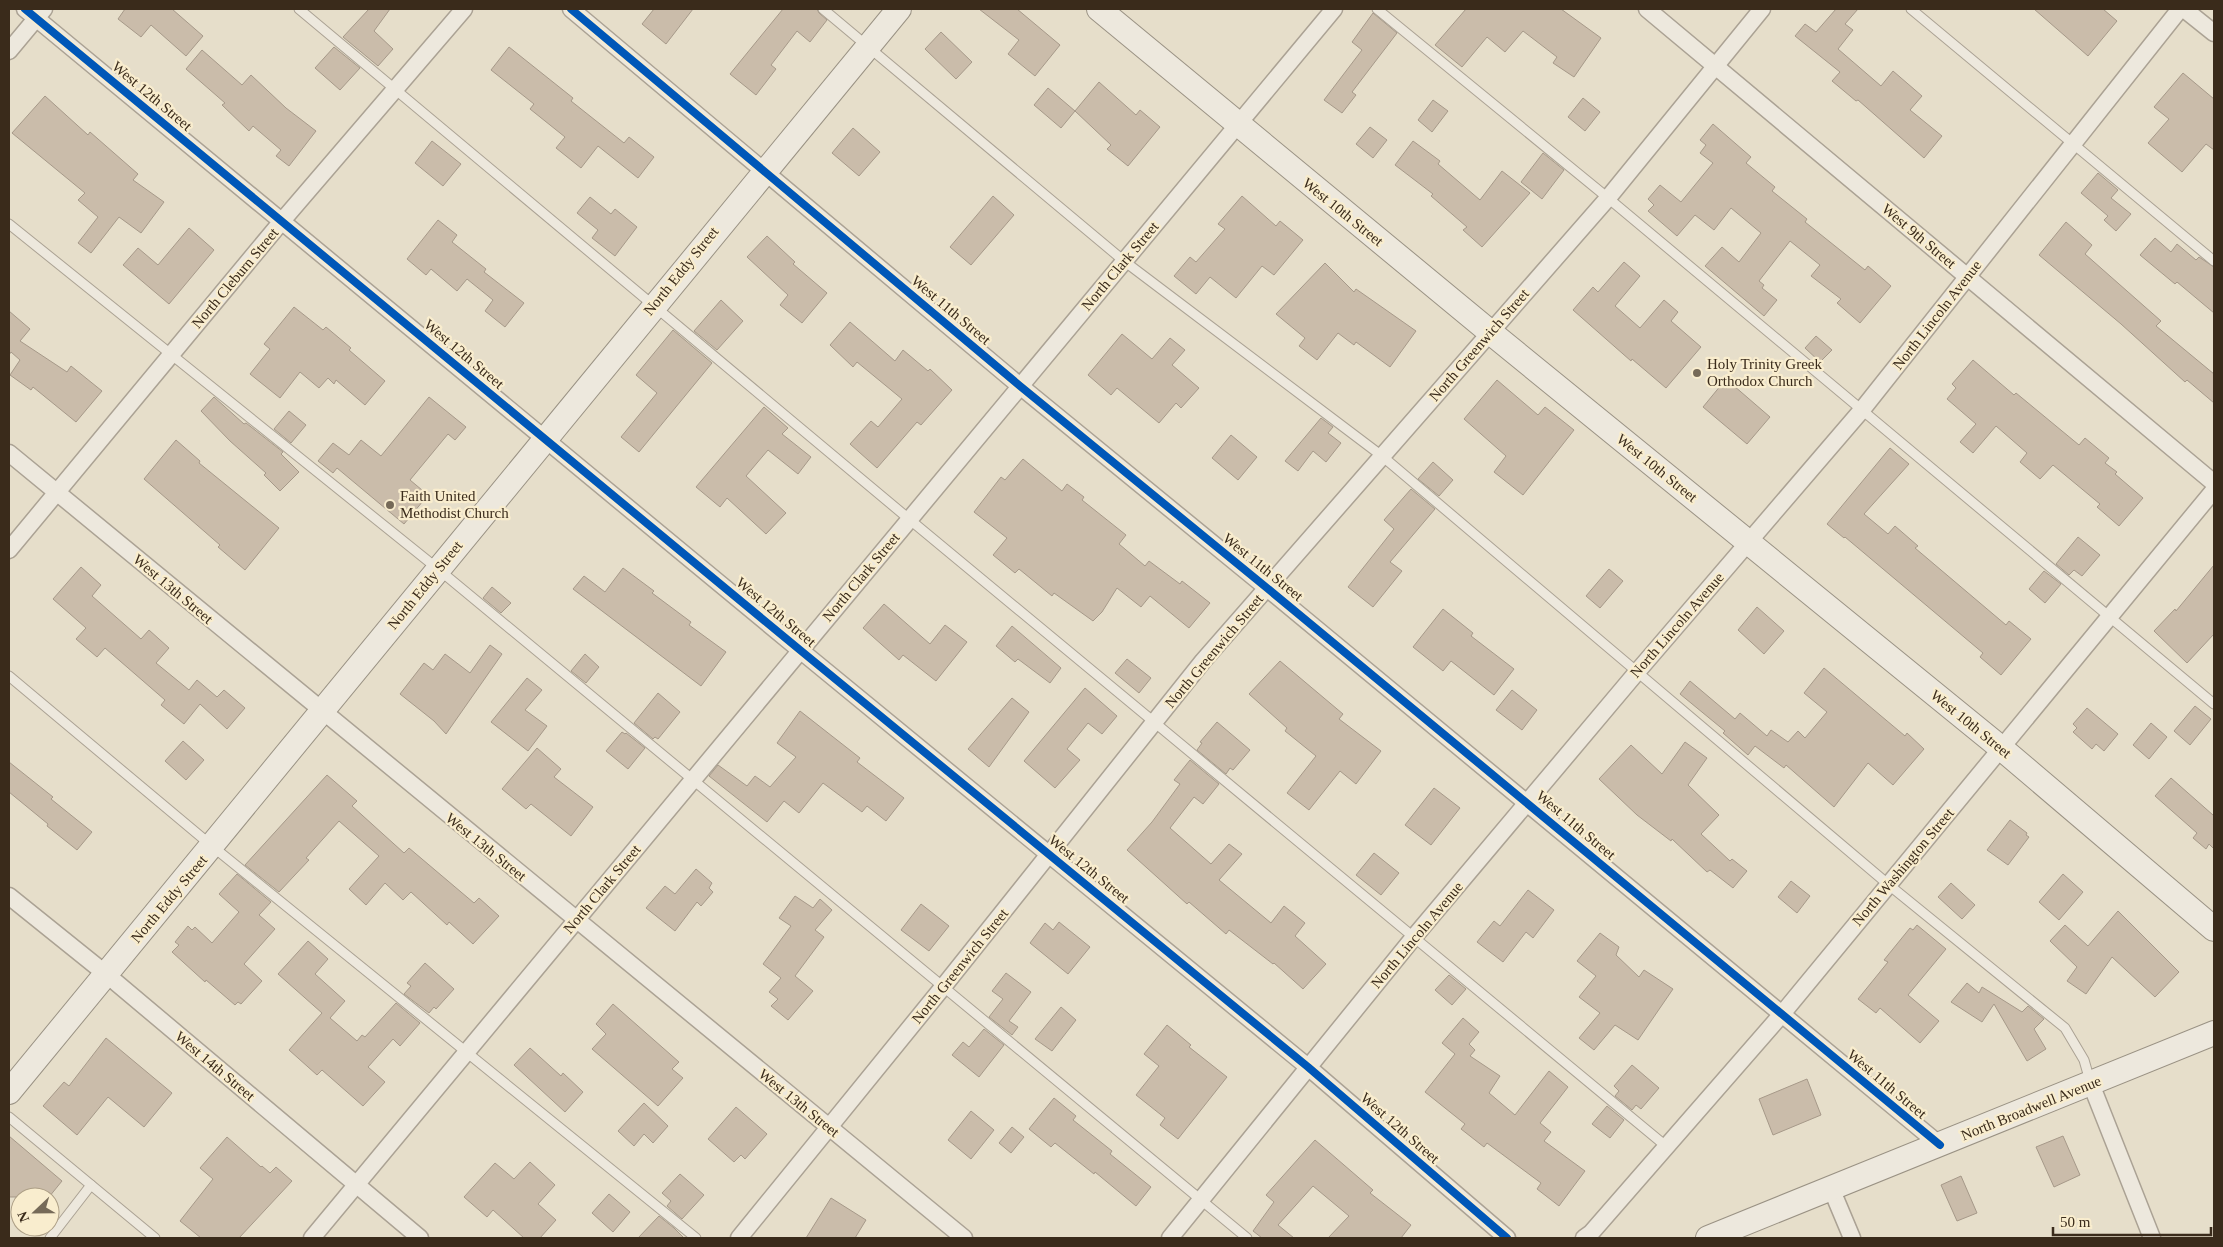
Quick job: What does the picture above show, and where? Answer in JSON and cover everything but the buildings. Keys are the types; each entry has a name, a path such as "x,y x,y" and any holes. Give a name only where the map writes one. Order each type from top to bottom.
{"main road":[{"name":"North Eddy Street","path":"9,1092 322,712 653,305 899,9"},
{"name":"West 10th Street","path":"1099,9 1237,125 2001,748 2214,928"},
{"name":"North Broadwell Avenue","path":"1708,1238 2214,1033"}],"street":[{"name":"North Cleburn Street","path":"9,550 282,222 464,9"},
{"name":"West 11th Street","path":"571,9 1020,386 1940,1145"},
{"name":"North Clark Street","path":"312,1238 1334,9"},
{"name":"West 9th Street","path":"1647,9 2214,483"},
{"name":"North Greenwich Street","path":"739,1238 830,1128 1203,661 1608,198 1762,9"},
{"name":"North Lincoln Avenue","path":"1170,1238 1414,937 1637,672 1861,411 2180,9"},
{"path":"2184,9 2214,33"},
{"path":"9,51 35,12"},
{"name":"West 12th Street","path":"35,12 282,222 1308,1067 1508,1238"},
{"name":"West 13th Street","path":"9,453 964,1238"},
{"name":"North Washington Street","path":"1584,1238 1591,1233 1782,1014 2214,490"},
{"name":"West 14th Street","path":"9,896 106,974 420,1238"},
{"path":"2091,1084 2152,1238"},
{"path":"1831,1188 1852,1238"}],"lane":[{"path":"299,9 909,519 1667,1147"},
{"path":"824,9 1124,261 1382,456 1889,884 2065,1028 2084,1060 2091,1084"},
{"path":"1377,9 1608,198 2214,704"},
{"path":"1911,9 2214,261"},
{"path":"9,224 438,569 1247,1238"},
{"path":"9,676 212,846 696,1238"},
{"path":"9,1117 155,1238"},
{"path":"50,1238 91,1186"}],"cycle path":[{"path":"25,9 1308,1067 1507,1238"},
{"path":"571,9 1020,386 1940,1145"}],"place":[{"name":"Holy Trinity Greek Orthodox Church","path":"1697,373"},
{"name":"Faith United Methodist Church","path":"390,505"}]}
